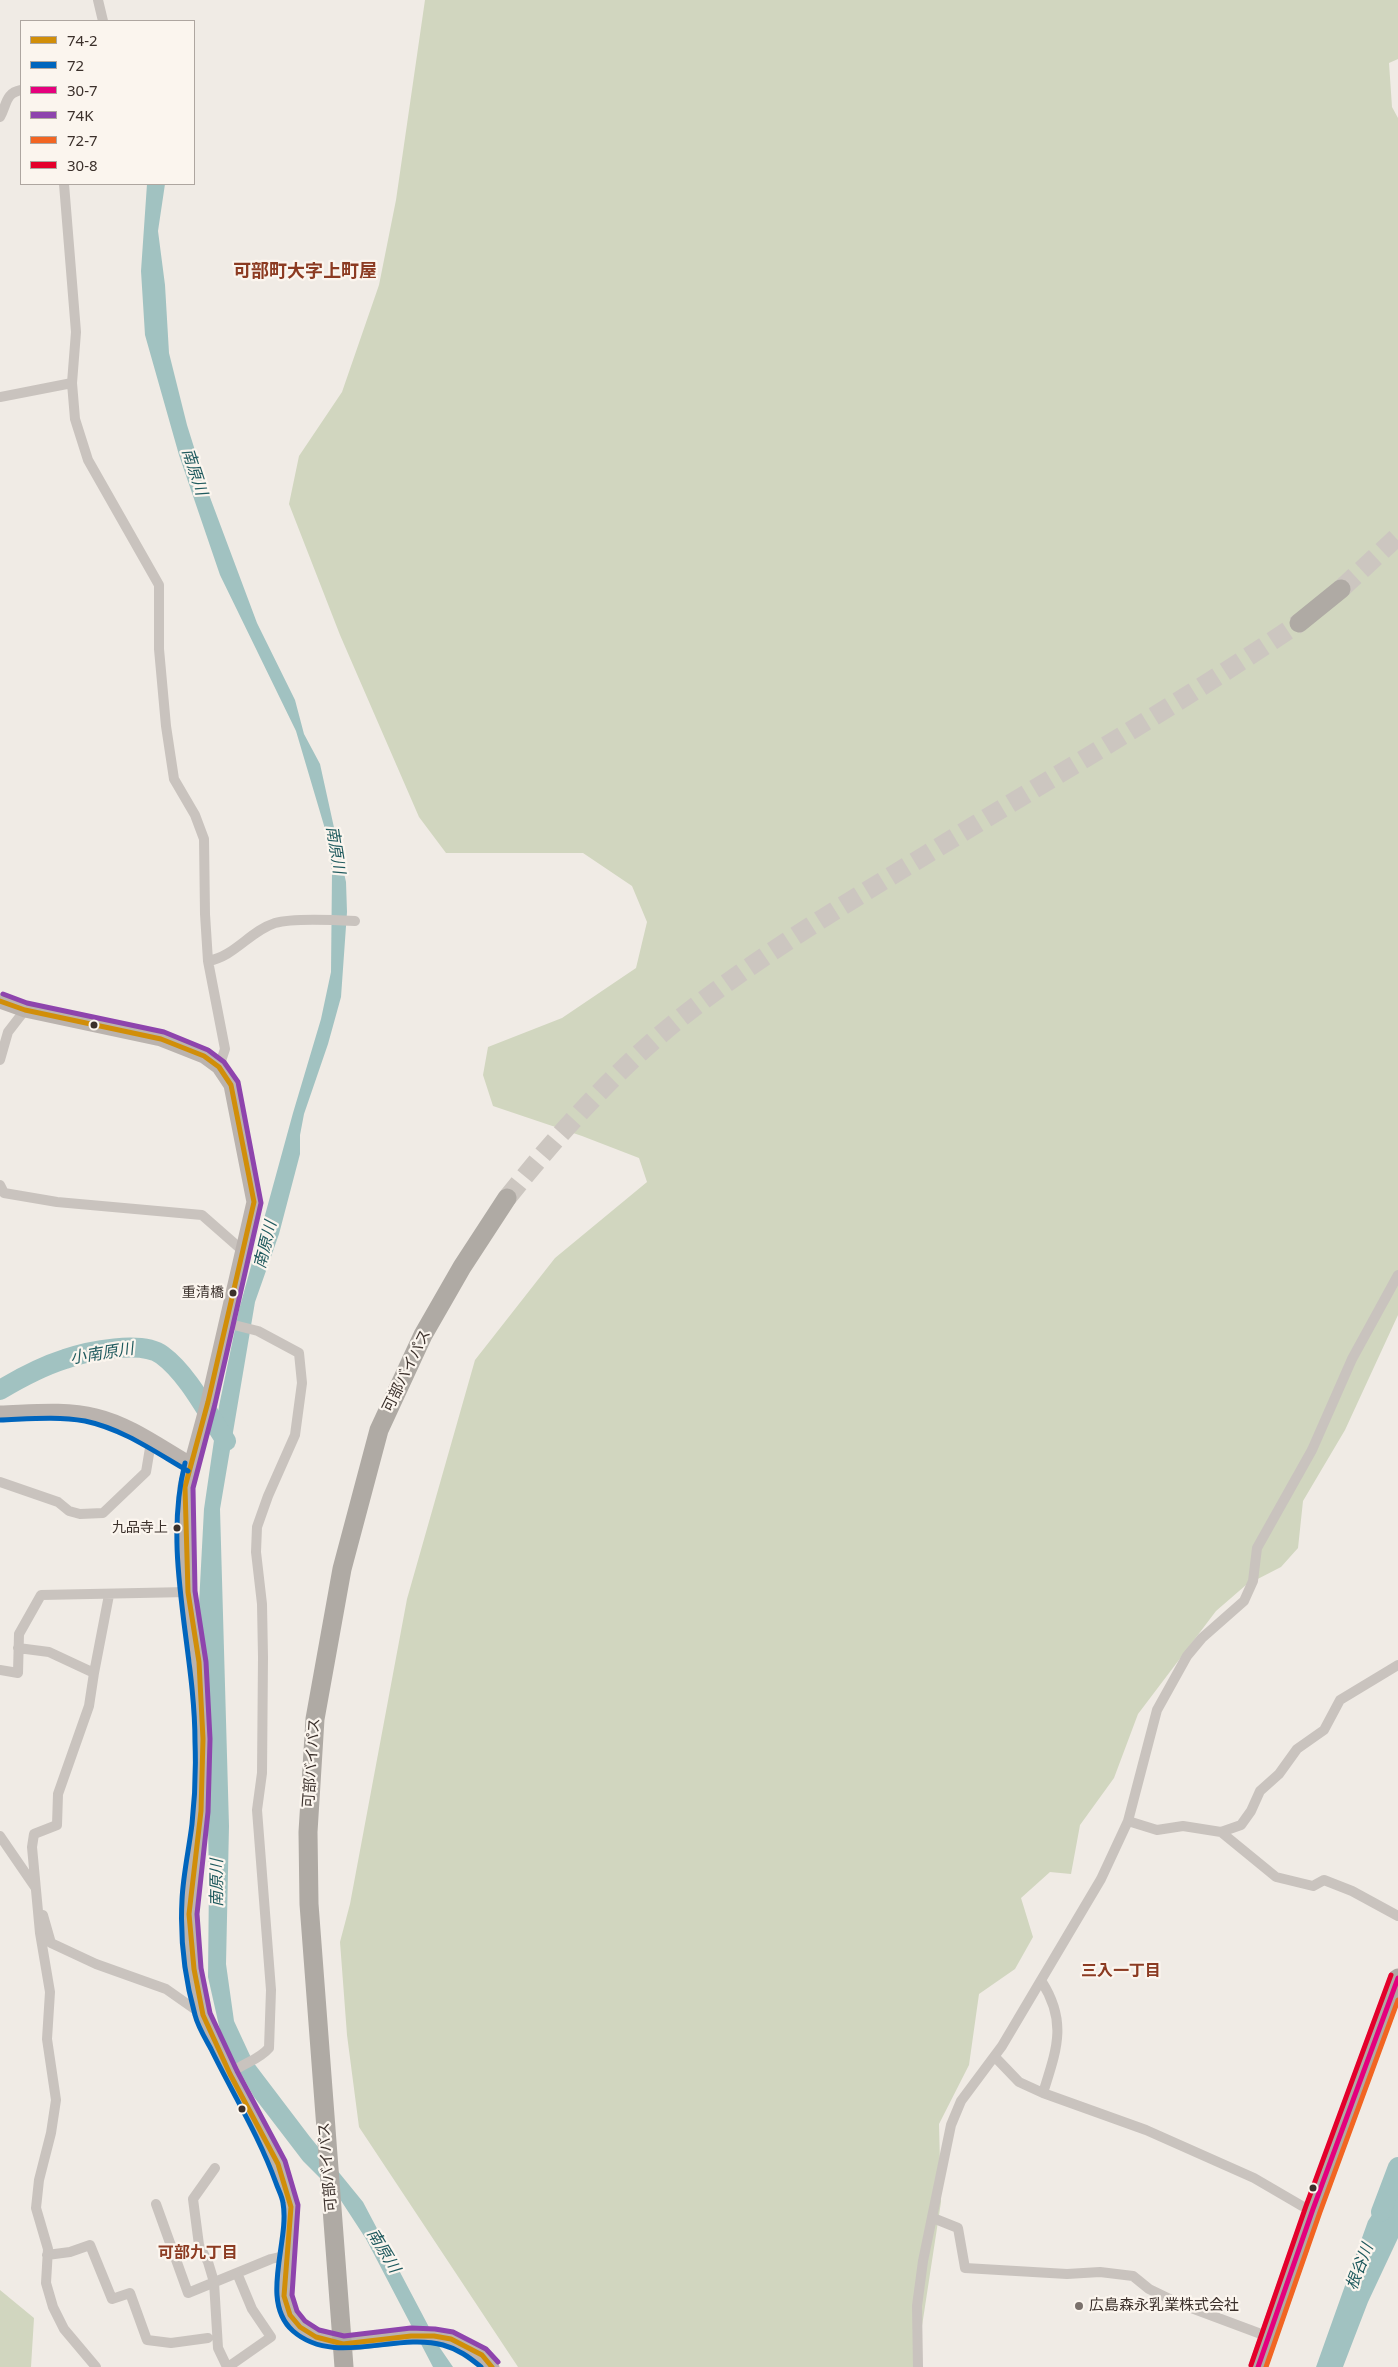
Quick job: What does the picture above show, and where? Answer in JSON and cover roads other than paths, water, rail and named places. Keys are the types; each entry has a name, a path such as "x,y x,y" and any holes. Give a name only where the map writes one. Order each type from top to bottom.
{"highway":[{"path":"1299,623 1341,589"},
{"name":"可部バイパス","path":"344,2367 309,1904 308,1832 315,1719 342,1569 379,1430 423,1335 462,1267 507,1198"},
{"path":"1258,2367 1313,2209 1398,1978"}],"main road":[{"path":"0,1001 25,1010 161,1039 204,1056 219,1067 230,1085 254,1202 229,1324 185,1487 188,1592 198,1662 203,1739 201,1811 189,1914 194,1969 203,2015 278,2164 292,2207 284,2296 290,2315 300,2327 316,2337 343,2344 410,2336 434,2336 452,2339 482,2355 492,2367"},
{"path":"0,1413 65,1411 97,1416 125,1426 192,1465"}],"street":[{"path":"98,0 103,20"},
{"path":"0,117 7,98 15,91 20,90"},
{"path":"64,185 76,332 72,382 75,419 88,460 159,586 159,649 166,726 174,779 195,816 204,839 208,961 225,1049 219,1067"},
{"path":"0,396 72,382"},
{"path":"208,961 234,949 251,936 275,923 355,920"},
{"path":"0,1060 8,1032 25,1010"},
{"path":"0,1184 4,1193 57,1202 202,1215 243,1251"},
{"path":"918,2367 917,2306 923,2261 951,2124 961,2101 995,2057 1042,1982 1078,1916 1101,1879 1128,1822 1157,1710 1187,1656 1202,1638 1244,1602 1253,1581 1257,1548 1312,1450 1352,1359 1398,1275"},
{"path":"229,1324 258,1331 282,1342 299,1353 302,1383 295,1435 268,1496 257,1527 256,1552 262,1604 263,1675 262,1773 257,1810 271,1990 269,2048 263,2055 233,2072"},
{"path":"0,1482 58,1502 70,1511 80,1514 103,1513 146,1472 151,1442"},
{"path":"0,1670 18,1672 18,1634 41,1595 188,1592"},
{"path":"96,2367 64,2329 53,2307 46,2283 47,2255 36,2208 39,2180 51,2133 56,2100 47,2039 50,1992 38,1909 32,1847 34,1834 58,1825 58,1794 89,1706 109,1595"},
{"path":"18,1648 49,1652 94,1673"},
{"path":"1128,1822 1157,1830 1183,1826 1221,1832 1241,1825 1252,1811 1260,1791 1278,1774 1297,1749 1324,1730 1340,1700 1398,1665"},
{"path":"1221,1832 1276,1878 1313,1886 1324,1880 1352,1891 1398,1916"},
{"path":"0,1836 36,1887"},
{"path":"38,1909 42,1912 51,1943 96,1964 166,1989 203,2015"},
{"path":"1042,1982 1056,2008 1058,2030 1057,2049 1043,2093"},
{"path":"995,2057 1018,2082 1043,2093 1146,2130 1254,2178 1302,2206 1313,2209"},
{"path":"215,2168 193,2199 199,2245 208,2262 214,2282 218,2348 228,2367 271,2337 252,2309 237,2273"},
{"path":"156,2204 188,2293 271,2259 288,2255"},
{"path":"933,2218 958,2228 965,2268 1067,2274 1100,2272 1133,2276 1149,2289 1178,2303 1269,2336"},
{"path":"47,2255 70,2252 90,2245 112,2299 130,2293 147,2340 171,2343 208,2338"}],"water":[{"name":"南原川","path":"147,185 165,185 158,231 165,285 169,353 187,425 208,492 257,623 295,700 304,734 320,764 346,882 347,912 341,997 328,1044 304,1114 300,1135 300,1154 279,1234 255,1302 220,1509 229,1826 226,1964 234,2021 253,2062 310,2137 363,2202 440,2348 453,2367 433,2367 366,2239 338,2196 303,2161 254,2097 222,2039 208,1977 209,1879 206,1723 199,1604 204,1509 219,1406 239,1310 321,1019 331,972 332,873 328,839 296,731 220,575 179,455 145,335 141,271"},
{"path":"1398,2175 1398,2238 1368,2302 1343,2367 1316,2367 1368,2221"}],"waterway":[{"name":"小南原川","path":"0,1390 40,1369 75,1356 115,1348 142,1348 162,1355 171,1363 189,1383 226,1441"},
{"name":"根谷川","path":"1381,2212 1398,2167"}],"tunnel":[{"path":"1341,589 1398,536"},
{"path":"507,1198 567,1127 609,1082 678,1020 738,975 833,912 1162,711 1299,623"}],"place":[{"name":"重清橋","path":"233,1293"},
{"name":"九品寺上","path":"177,1528"},
{"name":"広島森永乳業株式会社","path":"1079,2306"}],"district":[{"name":"可部町大字上町屋","path":"305,272"},
{"name":"三入一丁目","path":"1121,1971"},
{"name":"可部九丁目","path":"198,2253"}]}
